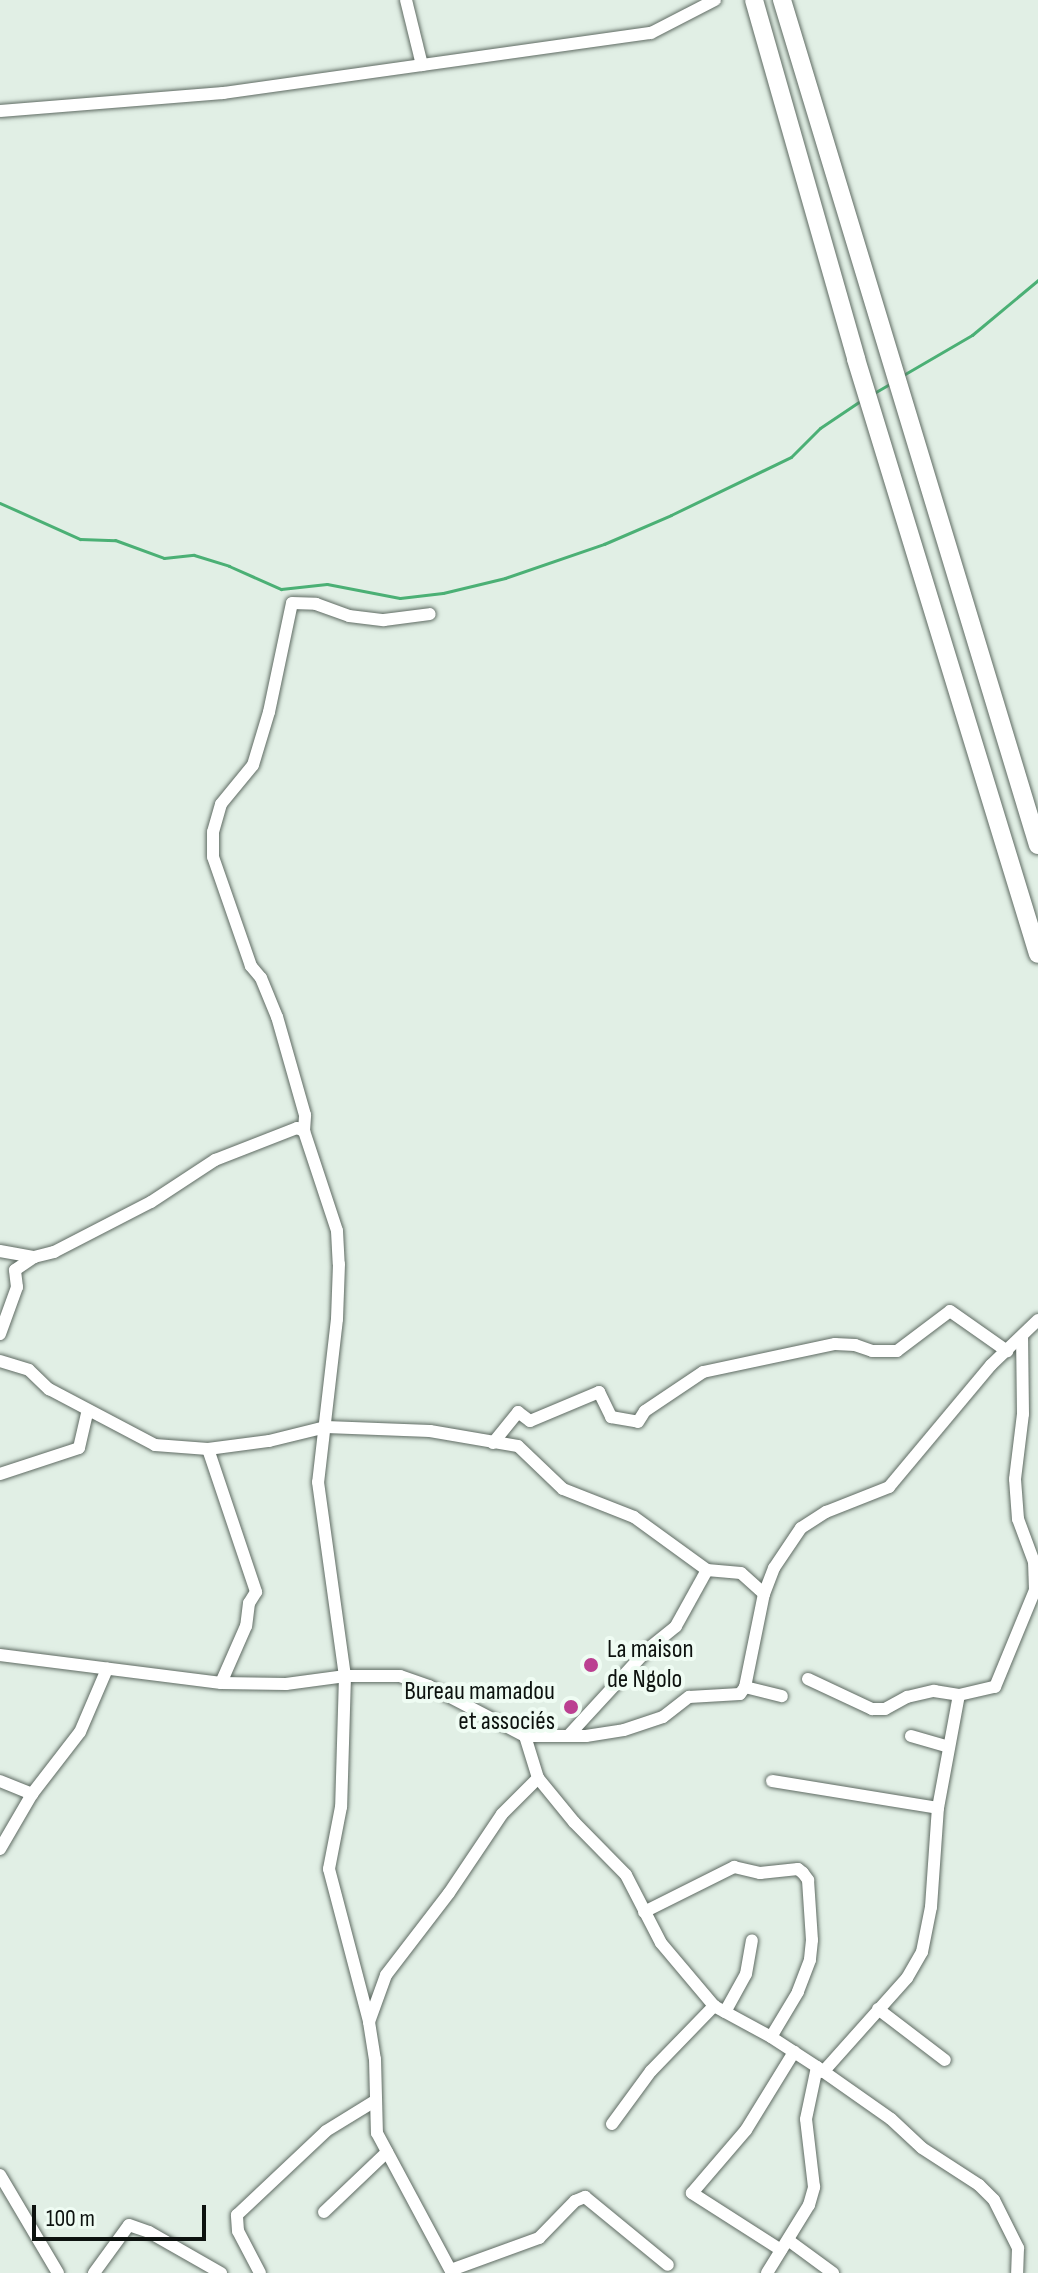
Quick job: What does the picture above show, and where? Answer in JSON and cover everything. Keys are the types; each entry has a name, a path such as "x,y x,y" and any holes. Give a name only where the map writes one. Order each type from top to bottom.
{"highway":[{"path":"754,0 856,359 1038,954"},
{"path":"782,0 917,449 1032,801 1038,845"}],"street":[{"path":"406,0 422,65"},
{"path":"0,111 223,93 651,33 715,0"},
{"path":"430,614 384,620 349,616 316,604 292,603 269,712 253,765 221,804 213,832 213,857 251,966 261,978 277,1017 305,1115 304,1131 338,1241 337,1319 326,1427 319,1451 318,1482 345,1676 341,1807 329,1869 369,2022 375,2059 377,2133 452,2272 539,2238 575,2201 585,2197 668,2265"},
{"path":"0,1334 17,1287 15,1270 34,1257 54,1252 151,1202 215,1160 297,1128 304,1131"},
{"path":"0,1251 34,1257"},
{"path":"493,1443 518,1412 530,1421 599,1392 611,1417 638,1422 645,1411 703,1372 835,1344 855,1345 872,1351 897,1351 946,1312 954,1312 1007,1351"},
{"path":"0,1655 221,1683 286,1684 345,1676 400,1676 429,1686 525,1736 568,1736 624,1730 663,1717 689,1697 740,1694 745,1687 764,1594 774,1568 801,1528 826,1512 889,1487 966,1393 1038,1320"},
{"path":"808,1679 872,1709 885,1709 907,1697 934,1691 959,1695 995,1687 1035,1590 1034,1562 1018,1519 1015,1479 1023,1414 1022,1337"},
{"path":"0,1361 29,1370 49,1389 155,1445 208,1449 269,1441 326,1427 430,1431 518,1446 563,1489 634,1517 707,1570 741,1573 764,1594"},
{"path":"0,1474 79,1448 93,1412"},
{"path":"208,1449 256,1592 249,1603 246,1626 221,1683"},
{"path":"568,1736 648,1649 676,1626 707,1570"},
{"path":"0,1849 32,1794 80,1732 107,1669"},
{"path":"745,1687 782,1696"},
{"path":"767,2273 809,2205 814,2187 806,2119 820,2070 907,1978 922,1952 931,1907 938,1808 947,1746 959,1695"},
{"path":"687,1712 689,1697"},
{"path":"525,1736 538,1778 574,1822 626,1875 661,1943 719,2009 794,2052 891,2119 922,2148 979,2185 994,2200 1018,2248 1017,2273"},
{"path":"911,1736 947,1746"},
{"path":"369,2022 386,1975 399,1956 449,1893 502,1814 538,1778"},
{"path":"0,1781 32,1794"},
{"path":"772,1781 938,1808"},
{"path":"644,1912 734,1867 760,1873 798,1869 803,1873 808,1880 812,1940 810,1960 798,1992 771,2037"},
{"path":"612,2124 651,2071 719,2009 746,1974 752,1941"},
{"path":"878,2009 945,2060"},
{"path":"794,2052 746,2130 692,2193 833,2273"},
{"path":"260,2273 238,2231 237,2215 326,2131 375,2101"},
{"path":"324,2212 387,2152"},
{"path":"0,2175 58,2273"},
{"path":"94,2273 129,2225 149,2232 221,2273"}],"waterway":[{"path":"905,374 972,335 1038,280"},
{"path":"874,393 891,383"},
{"path":"0,503 80,539 115,540 164,558 194,555 229,566 281,589 327,584 400,598 443,593 505,578 604,544 671,515 791,457 820,428 860,401"}],"place":[{"name":"La maison de Ngolo","path":"591,1665"},
{"name":"Bureau mamadou et associés","path":"571,1707"}]}
